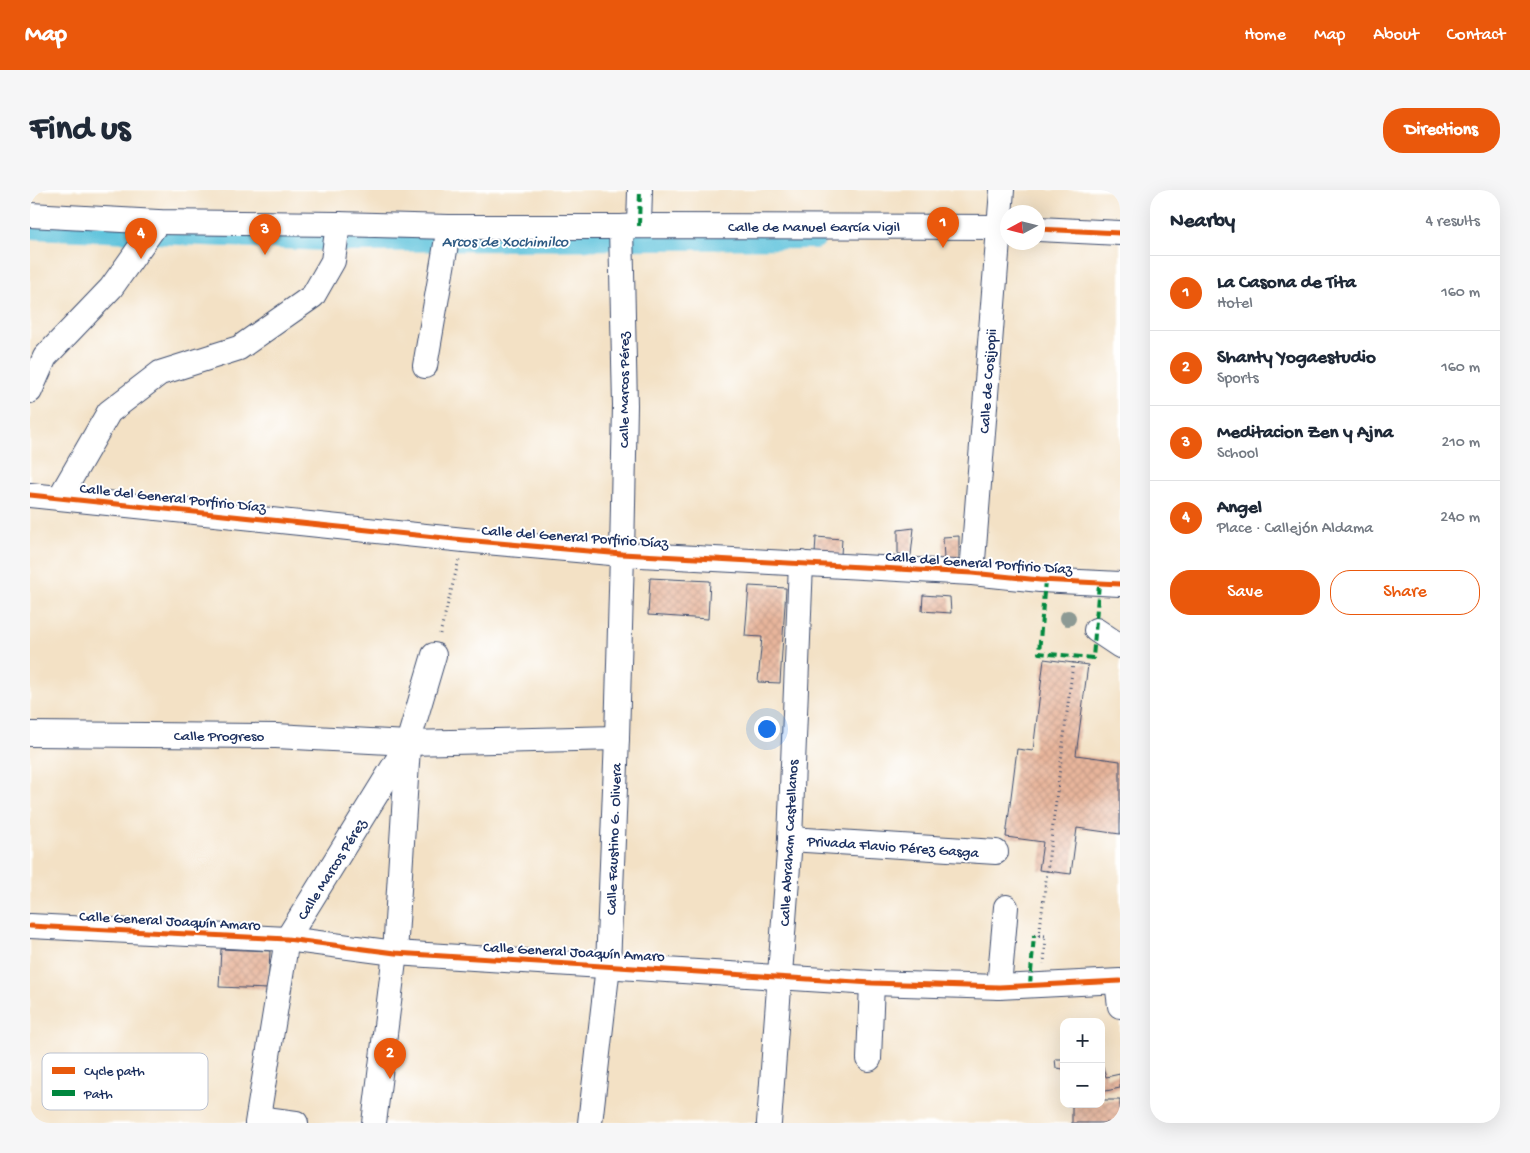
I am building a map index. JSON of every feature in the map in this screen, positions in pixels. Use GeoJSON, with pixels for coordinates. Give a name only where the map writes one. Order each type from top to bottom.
{"type":"FeatureCollection","features":[{"type":"Feature","properties":{"kind":"street","name":"Calle Marcos Pérez"},"geometry":{"type":"LineString","coordinates":[[622,554],[624,405],[630,226],[640,190]]}},
{"type":"Feature","properties":{"kind":"street","name":"Calle de Cosijopii"},"geometry":{"type":"LineString","coordinates":[[1002,190],[1002,205]]}},
{"type":"Feature","properties":{"kind":"street","name":"Calle de Manuel García Vigil"},"geometry":{"type":"LineString","coordinates":[[30,215],[158,222],[338,224],[449,228],[630,226],[1000,227]]}},
{"type":"Feature","properties":{"kind":"street"},"geometry":{"type":"LineString","coordinates":[[30,391],[45,357],[111,288],[158,222]]}},
{"type":"Feature","properties":{"kind":"street"},"geometry":{"type":"LineString","coordinates":[[60,497],[109,412],[160,372],[239,348],[313,296],[333,261],[338,224]]}},
{"type":"Feature","properties":{"kind":"street"},"geometry":{"type":"LineString","coordinates":[[425,366],[449,228]]}},
{"type":"Feature","properties":{"kind":"street"},"geometry":{"type":"LineString","coordinates":[[1045,229],[1120,233]]}},
{"type":"Feature","properties":{"kind":"street","name":"Calle de Cosijopii"},"geometry":{"type":"LineString","coordinates":[[972,573],[1001,250]]}},
{"type":"Feature","properties":{"kind":"street","name":"Calle del General Porfirio Díaz"},"geometry":{"type":"LineString","coordinates":[[30,495],[464,540],[622,554],[972,573],[1040,580],[1120,584]]}},
{"type":"Feature","properties":{"kind":"street","name":"Calle Faustino G. Olivera"},"geometry":{"type":"LineString","coordinates":[[590,1123],[608,966],[622,554]]}},
{"type":"Feature","properties":{"kind":"street","name":"Calle Abraham Castellanos"},"geometry":{"type":"LineString","coordinates":[[769,1123],[790,839],[801,563]]}},
{"type":"Feature","properties":{"kind":"street"},"geometry":{"type":"LineString","coordinates":[[1096,630],[1120,646]]}},
{"type":"Feature","properties":{"kind":"street","name":"Calle Marcos Pérez"},"geometry":{"type":"LineString","coordinates":[[257,1120],[287,939],[408,743],[434,655]]}},
{"type":"Feature","properties":{"kind":"street","name":"Calle Progreso"},"geometry":{"type":"LineString","coordinates":[[30,734],[276,736],[408,743],[616,738]]}},
{"type":"Feature","properties":{"kind":"street"},"geometry":{"type":"LineString","coordinates":[[374,1123],[396,953],[408,743]]}},
{"type":"Feature","properties":{"kind":"street","name":"Privada Flavio Pérez Gasga"},"geometry":{"type":"LineString","coordinates":[[790,839],[996,852]]}},
{"type":"Feature","properties":{"kind":"street"},"geometry":{"type":"LineString","coordinates":[[999,986],[1006,907]]}},
{"type":"Feature","properties":{"kind":"street","name":"Calle General Joaquín Amaro"},"geometry":{"type":"LineString","coordinates":[[30,926],[287,939],[396,953],[872,983],[999,986],[1119,982]]}},
{"type":"Feature","properties":{"kind":"street"},"geometry":{"type":"LineString","coordinates":[[1119,982],[1120,1006]]}},
{"type":"Feature","properties":{"kind":"street"},"geometry":{"type":"LineString","coordinates":[[869,1060],[872,983]]}},
{"type":"Feature","properties":{"kind":"street"},"geometry":{"type":"LineString","coordinates":[[257,1120],[296,1123]]}},
{"type":"Feature","properties":{"kind":"path"},"geometry":{"type":"LineString","coordinates":[[434,655],[464,540]]}},
{"type":"Feature","properties":{"kind":"path"},"geometry":{"type":"LineString","coordinates":[[1039,936],[1074,656]]}},
{"type":"Feature","properties":{"kind":"path"},"geometry":{"type":"LineString","coordinates":[[1034,935],[1046,936]]}},
{"type":"Feature","properties":{"kind":"building"},"geometry":{"type":"Polygon","coordinates":[[[914,528],[911,555],[898,554],[898,530],[914,528]]]}},
{"type":"Feature","properties":{"kind":"building"},"geometry":{"type":"Polygon","coordinates":[[[959,536],[959,561],[944,561],[943,537],[959,536]]]}},
{"type":"Feature","properties":{"kind":"building"},"geometry":{"type":"Polygon","coordinates":[[[816,537],[842,539],[841,555],[815,554],[816,537]]]}},
{"type":"Feature","properties":{"kind":"building"},"geometry":{"type":"Polygon","coordinates":[[[650,578],[710,581],[708,619],[648,615],[650,578]]]}},
{"type":"Feature","properties":{"kind":"building"},"geometry":{"type":"Polygon","coordinates":[[[749,586],[786,588],[780,683],[758,682],[762,637],[745,636],[749,586]]]}},
{"type":"Feature","properties":{"kind":"building"},"geometry":{"type":"Polygon","coordinates":[[[923,595],[950,597],[951,613],[922,611],[923,595]]]}},
{"type":"Feature","properties":{"kind":"building"},"geometry":{"type":"Polygon","coordinates":[[[1044,659],[1088,665],[1076,755],[1120,761],[1120,834],[1077,828],[1071,874],[1039,870],[1043,842],[1006,837],[1017,749],[1033,751],[1044,659]]]}},
{"type":"Feature","properties":{"kind":"building"},"geometry":{"type":"Polygon","coordinates":[[[221,949],[270,951],[268,989],[219,987],[221,949]]]}},
{"type":"Feature","properties":{"kind":"building"},"geometry":{"type":"Polygon","coordinates":[[[1055,1059],[1060,1059],[1060,1068],[1056,1068],[1055,1059]]]}},
{"type":"Feature","properties":{"kind":"building"},"geometry":{"type":"Polygon","coordinates":[[[1105,1074],[1106,1077],[1120,1074],[1120,1088],[1105,1091],[1105,1074]]]}},
{"type":"Feature","properties":{"kind":"building"},"geometry":{"type":"Polygon","coordinates":[[[1105,1100],[1120,1100],[1120,1123],[1072,1123],[1072,1108],[1105,1108],[1105,1100]]]}},
{"type":"Feature","properties":{"kind":"waterway","name":"Arcos de Xochimilco"},"geometry":{"type":"LineString","coordinates":[[30,228],[350,241],[815,238]]}},
{"type":"Feature","properties":{"kind":"marked path"},"geometry":{"type":"LineString","coordinates":[[639,226],[640,190]]}},
{"type":"Feature","properties":{"kind":"marked path"},"geometry":{"type":"LineString","coordinates":[[1045,580],[1039,653],[1093,658],[1099,583]]}},
{"type":"Feature","properties":{"kind":"marked path"},"geometry":{"type":"LineString","coordinates":[[1030,985],[1034,935]]}},
{"type":"Feature","properties":{"kind":"cycle path"},"geometry":{"type":"LineString","coordinates":[[1045,229],[1120,233]]}},
{"type":"Feature","properties":{"kind":"cycle path"},"geometry":{"type":"LineString","coordinates":[[30,495],[464,540],[622,554],[972,573],[1040,580],[1120,584]]}},
{"type":"Feature","properties":{"kind":"cycle path"},"geometry":{"type":"LineString","coordinates":[[30,926],[287,939],[395,953],[872,983],[999,987],[1120,981]]}},
{"type":"Feature","properties":{"kind":"place","name":"La Casona de Tita"},"geometry":{"type":"Point","coordinates":[943,248]}},
{"type":"Feature","properties":{"kind":"place","name":"Meditacion Zen y Ajna"},"geometry":{"type":"Point","coordinates":[265,255]}},
{"type":"Feature","properties":{"kind":"place","name":"Angel"},"geometry":{"type":"Point","coordinates":[141,259]}},
{"type":"Feature","properties":{"kind":"place","name":"Shanty Yogaestudio"},"geometry":{"type":"Point","coordinates":[390,1079]}}]}
